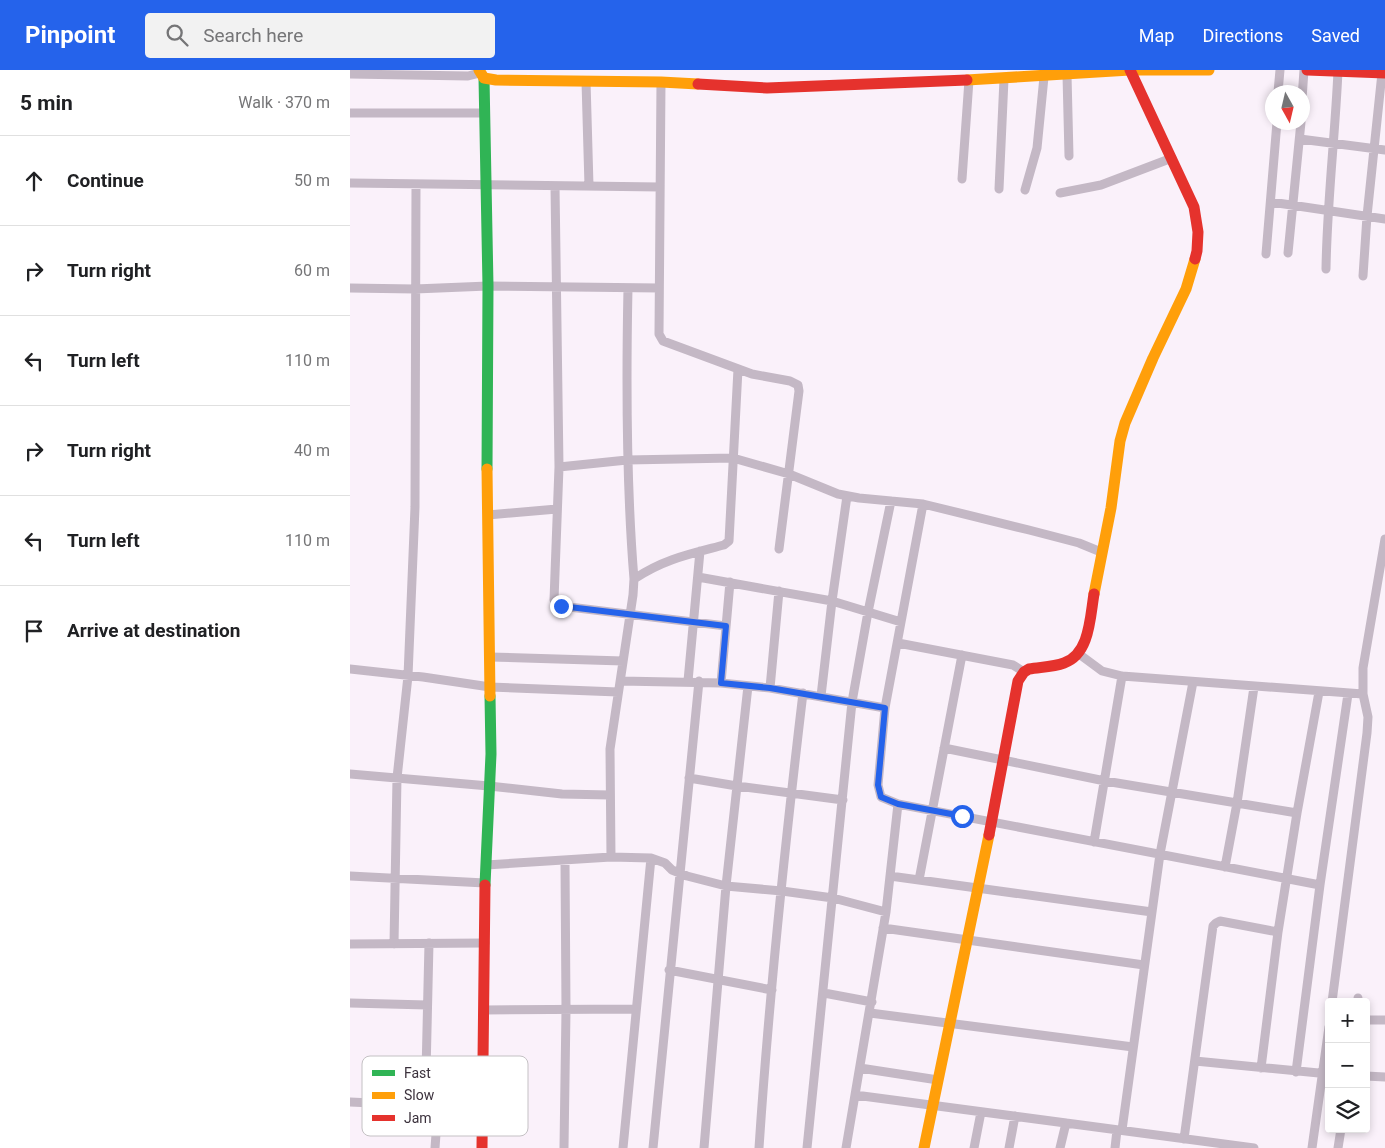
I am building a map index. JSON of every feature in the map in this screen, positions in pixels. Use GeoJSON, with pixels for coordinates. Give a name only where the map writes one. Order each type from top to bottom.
{"type":"FeatureCollection","features":[{"type":"Feature","properties":{"kind":"street"},"geometry":{"type":"LineString","coordinates":[[350,74],[468,76],[481,74],[496,80],[661,82],[767,88],[1067,76],[1130,70],[1209,70]]}},
{"type":"Feature","properties":{"kind":"street"},"geometry":{"type":"LineString","coordinates":[[924,1148],[992,822],[1018,681],[1024,672],[1036,667],[1064,664],[1073,661],[1084,647],[1111,508],[1124,423],[1152,358],[1186,289],[1198,251],[1198,232],[1194,208],[1130,70]]}},
{"type":"Feature","properties":{"kind":"street"},"geometry":{"type":"LineString","coordinates":[[1279,85],[1280,70]]}},
{"type":"Feature","properties":{"kind":"street"},"geometry":{"type":"LineString","coordinates":[[1304,85],[1306,70],[1384,73],[1367,216],[1363,276]]}},
{"type":"Feature","properties":{"kind":"street"},"geometry":{"type":"LineString","coordinates":[[1326,269],[1327,211],[1334,144],[1331,70]]}},
{"type":"Feature","properties":{"kind":"street"},"geometry":{"type":"LineString","coordinates":[[481,74],[484,113],[488,286],[491,754],[485,883],[483,1056]]}},
{"type":"Feature","properties":{"kind":"street"},"geometry":{"type":"LineString","coordinates":[[1067,76],[1069,156]]}},
{"type":"Feature","properties":{"kind":"street"},"geometry":{"type":"LineString","coordinates":[[1025,190],[1037,148],[1044,77]]}},
{"type":"Feature","properties":{"kind":"street"},"geometry":{"type":"LineString","coordinates":[[999,189],[1004,79]]}},
{"type":"Feature","properties":{"kind":"street"},"geometry":{"type":"LineString","coordinates":[[962,179],[969,80]]}},
{"type":"Feature","properties":{"kind":"street"},"geometry":{"type":"LineString","coordinates":[[586,81],[589,186]]}},
{"type":"Feature","properties":{"kind":"street"},"geometry":{"type":"LineString","coordinates":[[661,82],[659,334],[663,340],[738,369],[752,374],[790,381],[798,385],[799,391],[779,549]]}},
{"type":"Feature","properties":{"kind":"street"},"geometry":{"type":"LineString","coordinates":[[350,113],[484,113]]}},
{"type":"Feature","properties":{"kind":"street"},"geometry":{"type":"LineString","coordinates":[[1266,254],[1276,130]]}},
{"type":"Feature","properties":{"kind":"street"},"geometry":{"type":"LineString","coordinates":[[1288,253],[1301,130]]}},
{"type":"Feature","properties":{"kind":"street"},"geometry":{"type":"LineString","coordinates":[[1300,139],[1385,150]]}},
{"type":"Feature","properties":{"kind":"street"},"geometry":{"type":"LineString","coordinates":[[1060,193],[1101,184],[1172,158]]}},
{"type":"Feature","properties":{"kind":"street"},"geometry":{"type":"LineString","coordinates":[[350,183],[660,187]]}},
{"type":"Feature","properties":{"kind":"street"},"geometry":{"type":"LineString","coordinates":[[394,944],[397,778],[408,676],[414,507],[416,184]]}},
{"type":"Feature","properties":{"kind":"street"},"geometry":{"type":"LineString","coordinates":[[555,186],[559,467],[553,594],[556,603],[561,606],[726,626]]}},
{"type":"Feature","properties":{"kind":"street"},"geometry":{"type":"LineString","coordinates":[[1271,202],[1385,219]]}},
{"type":"Feature","properties":{"kind":"street"},"geometry":{"type":"LineString","coordinates":[[350,288],[415,289],[557,286],[659,288]]}},
{"type":"Feature","properties":{"kind":"street"},"geometry":{"type":"LineString","coordinates":[[611,857],[610,750],[634,579],[627,460],[628,288]]}},
{"type":"Feature","properties":{"kind":"street"},"geometry":{"type":"LineString","coordinates":[[634,579],[665,561],[724,545],[729,541],[738,369]]}},
{"type":"Feature","properties":{"kind":"street"},"geometry":{"type":"LineString","coordinates":[[559,467],[627,460],[733,458],[789,474],[838,494],[923,504],[1079,543],[1101,552]]}},
{"type":"Feature","properties":{"kind":"street"},"geometry":{"type":"LineString","coordinates":[[821,696],[847,496]]}},
{"type":"Feature","properties":{"kind":"street"},"geometry":{"type":"LineString","coordinates":[[807,1148],[852,702],[891,501]]}},
{"type":"Feature","properties":{"kind":"street"},"geometry":{"type":"LineString","coordinates":[[923,504],[885,708],[878,785],[881,797],[898,804],[932,811],[1320,885]]}},
{"type":"Feature","properties":{"kind":"street"},"geometry":{"type":"LineString","coordinates":[[488,514],[557,509]]}},
{"type":"Feature","properties":{"kind":"street"},"geometry":{"type":"LineString","coordinates":[[1333,998],[1367,733],[1368,717],[1363,694],[1363,668],[1385,539]]}},
{"type":"Feature","properties":{"kind":"street"},"geometry":{"type":"LineString","coordinates":[[688,681],[700,551]]}},
{"type":"Feature","properties":{"kind":"street"},"geometry":{"type":"LineString","coordinates":[[698,577],[832,601],[901,622]]}},
{"type":"Feature","properties":{"kind":"street"},"geometry":{"type":"LineString","coordinates":[[721,683],[730,582]]}},
{"type":"Feature","properties":{"kind":"street"},"geometry":{"type":"LineString","coordinates":[[770,688],[779,591]]}},
{"type":"Feature","properties":{"kind":"street"},"geometry":{"type":"LineString","coordinates":[[898,643],[1013,665],[1024,672]]}},
{"type":"Feature","properties":{"kind":"street"},"geometry":{"type":"LineString","coordinates":[[1079,654],[1102,671],[1122,676],[1363,694]]}},
{"type":"Feature","properties":{"kind":"street"},"geometry":{"type":"LineString","coordinates":[[919,880],[962,655]]}},
{"type":"Feature","properties":{"kind":"street"},"geometry":{"type":"LineString","coordinates":[[490,657],[624,661]]}},
{"type":"Feature","properties":{"kind":"street"},"geometry":{"type":"LineString","coordinates":[[350,669],[490,687],[618,692]]}},
{"type":"Feature","properties":{"kind":"street"},"geometry":{"type":"LineString","coordinates":[[1094,842],[1122,676]]}},
{"type":"Feature","properties":{"kind":"street"},"geometry":{"type":"LineString","coordinates":[[621,681],[699,681],[770,688],[885,708]]}},
{"type":"Feature","properties":{"kind":"street"},"geometry":{"type":"LineString","coordinates":[[653,1148],[669,970],[699,681]]}},
{"type":"Feature","properties":{"kind":"street"},"geometry":{"type":"LineString","coordinates":[[1115,1148],[1133,1047],[1160,854],[1193,682]]}},
{"type":"Feature","properties":{"kind":"street"},"geometry":{"type":"LineString","coordinates":[[704,1148],[726,886],[748,686]]}},
{"type":"Feature","properties":{"kind":"street"},"geometry":{"type":"LineString","coordinates":[[1225,867],[1237,803],[1254,687]]}},
{"type":"Feature","properties":{"kind":"street"},"geometry":{"type":"LineString","coordinates":[[1261,1068],[1286,879],[1319,692]]}},
{"type":"Feature","properties":{"kind":"street"},"geometry":{"type":"LineString","coordinates":[[759,1148],[764,1064],[791,794],[804,693]]}},
{"type":"Feature","properties":{"kind":"street"},"geometry":{"type":"LineString","coordinates":[[1296,1072],[1320,885],[1348,694]]}},
{"type":"Feature","properties":{"kind":"street"},"geometry":{"type":"LineString","coordinates":[[944,748],[1105,781],[1297,813]]}},
{"type":"Feature","properties":{"kind":"street"},"geometry":{"type":"LineString","coordinates":[[350,774],[562,794],[610,795]]}},
{"type":"Feature","properties":{"kind":"street"},"geometry":{"type":"LineString","coordinates":[[689,778],[843,800]]}},
{"type":"Feature","properties":{"kind":"street"},"geometry":{"type":"LineString","coordinates":[[846,1148],[886,912],[898,804]]}},
{"type":"Feature","properties":{"kind":"street"},"geometry":{"type":"LineString","coordinates":[[486,864],[611,857],[650,858],[665,863],[679,874],[726,886],[833,898],[886,912]]}},
{"type":"Feature","properties":{"kind":"street"},"geometry":{"type":"LineString","coordinates":[[623,1148],[650,858]]}},
{"type":"Feature","properties":{"kind":"street"},"geometry":{"type":"LineString","coordinates":[[564,1148],[566,1010],[565,860]]}},
{"type":"Feature","properties":{"kind":"street"},"geometry":{"type":"LineString","coordinates":[[350,876],[485,883]]}},
{"type":"Feature","properties":{"kind":"street"},"geometry":{"type":"LineString","coordinates":[[890,876],[1152,912]]}},
{"type":"Feature","properties":{"kind":"street"},"geometry":{"type":"LineString","coordinates":[[1184,1139],[1213,926],[1220,921],[1278,932]]}},
{"type":"Feature","properties":{"kind":"street"},"geometry":{"type":"LineString","coordinates":[[883,928],[1144,965]]}},
{"type":"Feature","properties":{"kind":"street"},"geometry":{"type":"LineString","coordinates":[[426,1056],[429,943]]}},
{"type":"Feature","properties":{"kind":"street"},"geometry":{"type":"LineString","coordinates":[[350,944],[485,943]]}},
{"type":"Feature","properties":{"kind":"street"},"geometry":{"type":"LineString","coordinates":[[669,970],[772,990]]}},
{"type":"Feature","properties":{"kind":"street"},"geometry":{"type":"LineString","coordinates":[[824,993],[872,1002]]}},
{"type":"Feature","properties":{"kind":"street"},"geometry":{"type":"LineString","coordinates":[[350,1003],[427,1005]]}},
{"type":"Feature","properties":{"kind":"street"},"geometry":{"type":"LineString","coordinates":[[484,1010],[636,1009]]}},
{"type":"Feature","properties":{"kind":"street"},"geometry":{"type":"LineString","coordinates":[[870,1013],[1133,1047]]}},
{"type":"Feature","properties":{"kind":"street"},"geometry":{"type":"LineString","coordinates":[[1370,1020],[1385,1020]]}},
{"type":"Feature","properties":{"kind":"street"},"geometry":{"type":"LineString","coordinates":[[1195,1061],[1325,1074]]}},
{"type":"Feature","properties":{"kind":"street"},"geometry":{"type":"LineString","coordinates":[[860,1068],[938,1080]]}},
{"type":"Feature","properties":{"kind":"street"},"geometry":{"type":"LineString","coordinates":[[1370,1076],[1385,1077]]}},
{"type":"Feature","properties":{"kind":"street"},"geometry":{"type":"LineString","coordinates":[[1312,1148],[1325,1079]]}},
{"type":"Feature","properties":{"kind":"street"},"geometry":{"type":"LineString","coordinates":[[855,1095],[1250,1148]]}},
{"type":"Feature","properties":{"kind":"street"},"geometry":{"type":"LineString","coordinates":[[974,1148],[981,1112]]}},
{"type":"Feature","properties":{"kind":"street"},"geometry":{"type":"LineString","coordinates":[[1009,1148],[1015,1116]]}},
{"type":"Feature","properties":{"kind":"street"},"geometry":{"type":"LineString","coordinates":[[1060,1148],[1066,1123]]}},
{"type":"Feature","properties":{"kind":"street"},"geometry":{"type":"LineString","coordinates":[[1338,1148],[1340,1133]]}},
{"type":"Feature","properties":{"kind":"traffic: fast"},"geometry":{"type":"LineString","coordinates":[[484,78],[488,286],[487,469]]}},
{"type":"Feature","properties":{"kind":"traffic: fast"},"geometry":{"type":"LineString","coordinates":[[485,885],[491,754],[490,696]]}},
{"type":"Feature","properties":{"kind":"traffic: slow"},"geometry":{"type":"LineString","coordinates":[[479,70],[484,78],[496,80],[698,84]]}},
{"type":"Feature","properties":{"kind":"traffic: slow"},"geometry":{"type":"LineString","coordinates":[[967,80],[1130,70],[1209,70]]}},
{"type":"Feature","properties":{"kind":"traffic: slow"},"geometry":{"type":"LineString","coordinates":[[1094,594],[1111,508],[1120,441],[1125,423],[1186,289],[1195,259]]}},
{"type":"Feature","properties":{"kind":"traffic: slow"},"geometry":{"type":"LineString","coordinates":[[487,469],[490,696]]}},
{"type":"Feature","properties":{"kind":"traffic: slow"},"geometry":{"type":"LineString","coordinates":[[924,1148],[989,835]]}},
{"type":"Feature","properties":{"kind":"traffic: jam"},"geometry":{"type":"LineString","coordinates":[[1130,70],[1194,207],[1198,232],[1195,259]]}},
{"type":"Feature","properties":{"kind":"traffic: jam"},"geometry":{"type":"LineString","coordinates":[[1307,70],[1385,73]]}},
{"type":"Feature","properties":{"kind":"traffic: jam"},"geometry":{"type":"LineString","coordinates":[[698,84],[767,88],[967,80]]}},
{"type":"Feature","properties":{"kind":"traffic: jam"},"geometry":{"type":"LineString","coordinates":[[989,835],[1018,681],[1024,672],[1029,669],[1064,663],[1079,652],[1090,624],[1094,594]]}},
{"type":"Feature","properties":{"kind":"traffic: jam"},"geometry":{"type":"LineString","coordinates":[[483,1056],[485,885]]}},
{"type":"Feature","properties":{"kind":"traffic: jam"},"geometry":{"type":"LineString","coordinates":[[482,1136],[482,1148]]}},
{"type":"Feature","properties":{"kind":"route"},"geometry":{"type":"LineString","coordinates":[[561,606],[726,626],[721,683],[804,693],[885,708],[878,785],[881,797],[886,801],[898,804],[962,816]]}}]}
